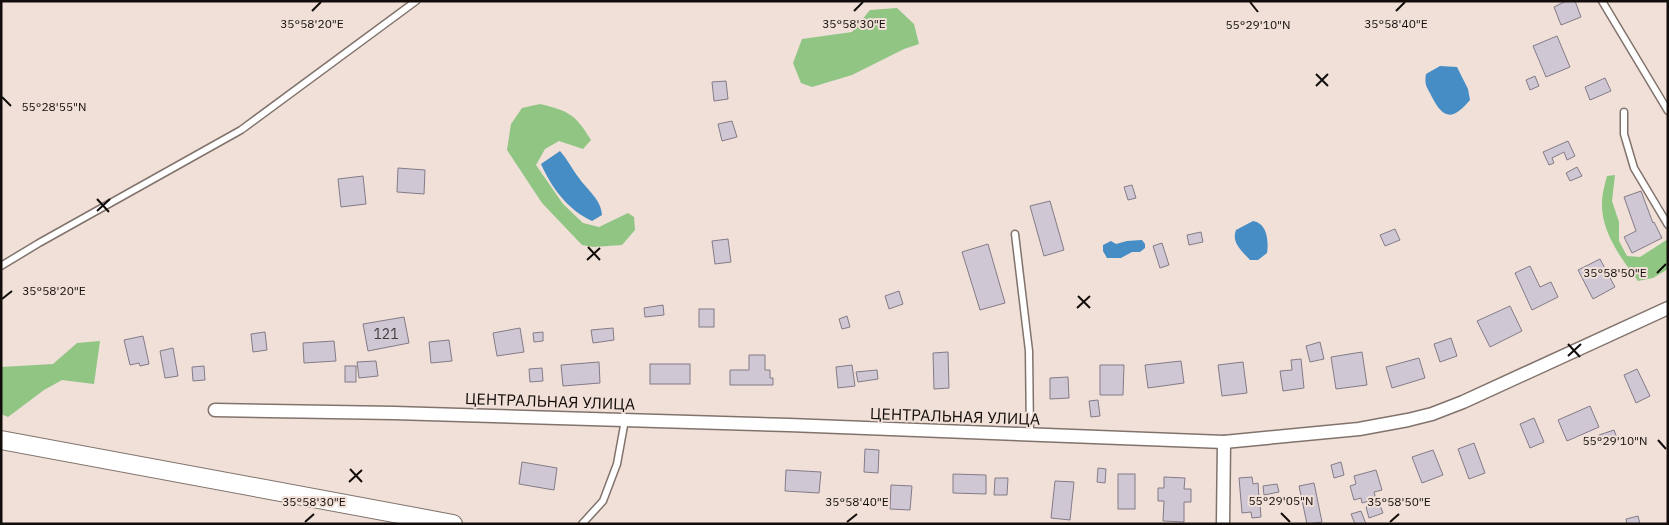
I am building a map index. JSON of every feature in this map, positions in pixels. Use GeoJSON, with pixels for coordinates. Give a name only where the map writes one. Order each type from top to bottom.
{"type":"FeatureCollection","features":[{"type":"Feature","properties":{"kind":"main road"},"geometry":{"type":"LineString","coordinates":[[1,440],[453,524]]}},
{"type":"Feature","properties":{"kind":"street","name":"ЦЕНТРАЛЬНАЯ УЛИЦА"},"geometry":{"type":"LineString","coordinates":[[215,410],[384,412],[789,424],[1030,436],[1224,442],[1344,431],[1432,414],[1472,398],[1668,308]]}},
{"type":"Feature","properties":{"kind":"street"},"geometry":{"type":"LineString","coordinates":[[1223,524],[1224,442]]}},
{"type":"Feature","properties":{"kind":"lane"},"geometry":{"type":"LineString","coordinates":[[1,266],[241,130],[416,1]]}},
{"type":"Feature","properties":{"kind":"lane"},"geometry":{"type":"LineString","coordinates":[[1602,1],[1668,111]]}},
{"type":"Feature","properties":{"kind":"lane"},"geometry":{"type":"LineString","coordinates":[[1624,112],[1624,134],[1627,150],[1634,168],[1668,225]]}},
{"type":"Feature","properties":{"kind":"lane"},"geometry":{"type":"LineString","coordinates":[[1015,234],[1029,351],[1030,436]]}},
{"type":"Feature","properties":{"kind":"lane"},"geometry":{"type":"LineString","coordinates":[[582,524],[602,501],[617,464],[625,420]]}},
{"type":"Feature","properties":{"kind":"green space"},"geometry":{"type":"Polygon","coordinates":[[[897,8],[914,24],[919,44],[904,49],[852,75],[812,87],[801,83],[793,63],[802,39],[852,32],[870,10],[897,8]]]}},
{"type":"Feature","properties":{"kind":"green space"},"geometry":{"type":"Polygon","coordinates":[[[540,104],[558,109],[570,115],[580,124],[591,140],[583,149],[559,141],[545,149],[536,165],[563,204],[583,223],[599,227],[628,213],[634,217],[635,230],[622,245],[593,247],[582,245],[542,203],[507,150],[511,124],[522,108],[540,104]]]}},
{"type":"Feature","properties":{"kind":"green space"},"geometry":{"type":"Polygon","coordinates":[[[1615,175],[1612,201],[1619,222],[1619,241],[1627,256],[1640,257],[1668,239],[1668,269],[1653,278],[1638,281],[1608,234],[1603,214],[1602,196],[1607,176],[1615,175]]]}},
{"type":"Feature","properties":{"kind":"green space"},"geometry":{"type":"Polygon","coordinates":[[[100,341],[94,384],[62,380],[44,390],[8,417],[1,414],[1,367],[53,364],[77,343],[100,341]]]}},
{"type":"Feature","properties":{"kind":"water"},"geometry":{"type":"Polygon","coordinates":[[[1440,66],[1457,67],[1468,89],[1470,100],[1459,111],[1450,115],[1445,114],[1436,105],[1426,86],[1426,74],[1440,66]]]}},
{"type":"Feature","properties":{"kind":"water"},"geometry":{"type":"Polygon","coordinates":[[[560,151],[599,204],[602,215],[592,221],[575,211],[561,197],[541,164],[560,151]]]}},
{"type":"Feature","properties":{"kind":"water"},"geometry":{"type":"Polygon","coordinates":[[[1253,221],[1258,222],[1264,229],[1268,243],[1267,253],[1258,260],[1250,260],[1238,247],[1235,239],[1236,230],[1253,221]]]}},
{"type":"Feature","properties":{"kind":"water"},"geometry":{"type":"Polygon","coordinates":[[[1142,240],[1145,248],[1140,252],[1132,252],[1121,258],[1107,258],[1103,251],[1103,245],[1111,241],[1116,244],[1142,240]]]}},
{"type":"Feature","properties":{"kind":"building"},"geometry":{"type":"Polygon","coordinates":[[[1566,1],[1575,1],[1581,17],[1561,25],[1554,7],[1566,1]]]}},
{"type":"Feature","properties":{"kind":"building"},"geometry":{"type":"Polygon","coordinates":[[[1557,36],[1570,67],[1546,77],[1533,46],[1557,36]]]}},
{"type":"Feature","properties":{"kind":"building"},"geometry":{"type":"Polygon","coordinates":[[[1535,76],[1539,86],[1530,90],[1526,80],[1535,76]]]}},
{"type":"Feature","properties":{"kind":"building"},"geometry":{"type":"Polygon","coordinates":[[[1605,78],[1611,91],[1590,100],[1585,87],[1605,78]]]}},
{"type":"Feature","properties":{"kind":"building"},"geometry":{"type":"Polygon","coordinates":[[[726,81],[728,99],[714,101],[712,82],[726,81]]]}},
{"type":"Feature","properties":{"kind":"building"},"geometry":{"type":"Polygon","coordinates":[[[732,121],[737,137],[722,141],[718,124],[732,121]]]}},
{"type":"Feature","properties":{"kind":"building"},"geometry":{"type":"Polygon","coordinates":[[[1568,141],[1575,156],[1567,160],[1564,152],[1552,158],[1554,163],[1549,165],[1543,152],[1568,141]]]}},
{"type":"Feature","properties":{"kind":"building"},"geometry":{"type":"Polygon","coordinates":[[[1577,167],[1582,176],[1570,181],[1566,173],[1577,167]]]}},
{"type":"Feature","properties":{"kind":"building"},"geometry":{"type":"Polygon","coordinates":[[[398,168],[425,170],[424,194],[397,192],[398,168]]]}},
{"type":"Feature","properties":{"kind":"building"},"geometry":{"type":"Polygon","coordinates":[[[363,176],[366,204],[341,207],[338,179],[363,176]]]}},
{"type":"Feature","properties":{"kind":"building"},"geometry":{"type":"Polygon","coordinates":[[[1132,185],[1136,198],[1128,200],[1124,187],[1132,185]]]}},
{"type":"Feature","properties":{"kind":"building"},"geometry":{"type":"Polygon","coordinates":[[[1641,191],[1653,223],[1662,238],[1632,253],[1624,237],[1636,231],[1624,197],[1641,191]]]}},
{"type":"Feature","properties":{"kind":"building"},"geometry":{"type":"Polygon","coordinates":[[[1050,201],[1064,250],[1044,256],[1030,206],[1050,201]]]}},
{"type":"Feature","properties":{"kind":"building"},"geometry":{"type":"Polygon","coordinates":[[[1395,229],[1400,240],[1385,246],[1380,235],[1395,229]]]}},
{"type":"Feature","properties":{"kind":"building"},"geometry":{"type":"Polygon","coordinates":[[[1201,232],[1203,242],[1189,245],[1187,235],[1201,232]]]}},
{"type":"Feature","properties":{"kind":"building"},"geometry":{"type":"Polygon","coordinates":[[[728,239],[731,262],[715,264],[712,241],[728,239]]]}},
{"type":"Feature","properties":{"kind":"building"},"geometry":{"type":"Polygon","coordinates":[[[1162,243],[1169,265],[1160,268],[1153,246],[1162,243]]]}},
{"type":"Feature","properties":{"kind":"building"},"geometry":{"type":"Polygon","coordinates":[[[988,244],[1005,303],[980,310],[962,252],[988,244]]]}},
{"type":"Feature","properties":{"kind":"building"},"geometry":{"type":"Polygon","coordinates":[[[1600,259],[1615,287],[1593,299],[1578,270],[1600,259]]]}},
{"type":"Feature","properties":{"kind":"building"},"geometry":{"type":"Polygon","coordinates":[[[1530,266],[1540,287],[1551,282],[1558,297],[1532,310],[1515,273],[1530,266]]]}},
{"type":"Feature","properties":{"kind":"building"},"geometry":{"type":"Polygon","coordinates":[[[899,291],[903,304],[889,309],[885,296],[899,291]]]}},
{"type":"Feature","properties":{"kind":"building"},"geometry":{"type":"Polygon","coordinates":[[[663,305],[664,315],[645,317],[644,308],[663,305]]]}},
{"type":"Feature","properties":{"kind":"building"},"geometry":{"type":"Polygon","coordinates":[[[1510,306],[1522,331],[1490,347],[1477,321],[1510,306]]]}},
{"type":"Feature","properties":{"kind":"building"},"geometry":{"type":"Polygon","coordinates":[[[699,309],[714,309],[714,327],[699,327],[699,309]]]}},
{"type":"Feature","properties":{"kind":"building"},"geometry":{"type":"Polygon","coordinates":[[[847,316],[850,327],[842,329],[839,319],[847,316]]]}},
{"type":"Feature","properties":{"kind":"building"},"geometry":{"type":"Polygon","coordinates":[[[404,317],[409,343],[368,351],[363,324],[404,317]]]}},
{"type":"Feature","properties":{"kind":"building"},"geometry":{"type":"Polygon","coordinates":[[[520,328],[524,352],[497,356],[493,333],[520,328]]]}},
{"type":"Feature","properties":{"kind":"building"},"geometry":{"type":"Polygon","coordinates":[[[613,328],[614,340],[593,343],[591,330],[613,328]]]}},
{"type":"Feature","properties":{"kind":"building"},"geometry":{"type":"Polygon","coordinates":[[[265,332],[267,350],[253,352],[251,334],[265,332]]]}},
{"type":"Feature","properties":{"kind":"building"},"geometry":{"type":"Polygon","coordinates":[[[543,332],[543,341],[534,342],[533,333],[543,332]]]}},
{"type":"Feature","properties":{"kind":"building"},"geometry":{"type":"Polygon","coordinates":[[[143,336],[149,364],[140,366],[139,363],[130,365],[124,340],[143,336]]]}},
{"type":"Feature","properties":{"kind":"building"},"geometry":{"type":"Polygon","coordinates":[[[1451,338],[1457,356],[1440,362],[1434,344],[1451,338]]]}},
{"type":"Feature","properties":{"kind":"building"},"geometry":{"type":"Polygon","coordinates":[[[449,340],[452,361],[431,363],[429,342],[449,340]]]}},
{"type":"Feature","properties":{"kind":"building"},"geometry":{"type":"Polygon","coordinates":[[[334,341],[336,361],[304,363],[303,343],[334,341]]]}},
{"type":"Feature","properties":{"kind":"building"},"geometry":{"type":"Polygon","coordinates":[[[1320,342],[1324,359],[1310,362],[1306,346],[1320,342]]]}},
{"type":"Feature","properties":{"kind":"building"},"geometry":{"type":"Polygon","coordinates":[[[173,348],[178,376],[165,378],[160,351],[173,348]]]}},
{"type":"Feature","properties":{"kind":"building"},"geometry":{"type":"Polygon","coordinates":[[[948,352],[949,388],[934,389],[933,353],[948,352]]]}},
{"type":"Feature","properties":{"kind":"building"},"geometry":{"type":"Polygon","coordinates":[[[1362,352],[1367,385],[1336,389],[1331,357],[1362,352]]]}},
{"type":"Feature","properties":{"kind":"building"},"geometry":{"type":"Polygon","coordinates":[[[749,355],[765,355],[765,370],[770,370],[770,378],[773,378],[773,385],[730,385],[730,370],[749,370],[749,355]]]}},
{"type":"Feature","properties":{"kind":"building"},"geometry":{"type":"Polygon","coordinates":[[[1419,358],[1425,378],[1392,388],[1386,367],[1419,358]]]}},
{"type":"Feature","properties":{"kind":"building"},"geometry":{"type":"Polygon","coordinates":[[[1301,359],[1304,388],[1283,391],[1280,371],[1292,370],[1291,360],[1301,359]]]}},
{"type":"Feature","properties":{"kind":"building"},"geometry":{"type":"Polygon","coordinates":[[[376,361],[378,376],[359,378],[357,362],[376,361]]]}},
{"type":"Feature","properties":{"kind":"building"},"geometry":{"type":"Polygon","coordinates":[[[1181,361],[1184,383],[1148,388],[1145,365],[1181,361]]]}},
{"type":"Feature","properties":{"kind":"building"},"geometry":{"type":"Polygon","coordinates":[[[599,362],[600,383],[563,386],[561,365],[599,362]]]}},
{"type":"Feature","properties":{"kind":"building"},"geometry":{"type":"Polygon","coordinates":[[[1243,362],[1247,393],[1222,396],[1218,365],[1243,362]]]}},
{"type":"Feature","properties":{"kind":"building"},"geometry":{"type":"Polygon","coordinates":[[[650,364],[690,364],[690,384],[650,384],[650,364]]]}},
{"type":"Feature","properties":{"kind":"building"},"geometry":{"type":"Polygon","coordinates":[[[852,365],[855,386],[838,388],[836,367],[852,365]]]}},
{"type":"Feature","properties":{"kind":"building"},"geometry":{"type":"Polygon","coordinates":[[[1100,365],[1124,365],[1123,395],[1100,395],[1100,365]]]}},
{"type":"Feature","properties":{"kind":"building"},"geometry":{"type":"Polygon","coordinates":[[[204,366],[205,380],[193,381],[192,367],[204,366]]]}},
{"type":"Feature","properties":{"kind":"building"},"geometry":{"type":"Polygon","coordinates":[[[345,366],[356,366],[356,382],[345,382],[345,366]]]}},
{"type":"Feature","properties":{"kind":"building"},"geometry":{"type":"Polygon","coordinates":[[[542,368],[543,381],[530,382],[529,369],[542,368]]]}},
{"type":"Feature","properties":{"kind":"building"},"geometry":{"type":"Polygon","coordinates":[[[1637,369],[1650,396],[1636,403],[1624,375],[1637,369]]]}},
{"type":"Feature","properties":{"kind":"building"},"geometry":{"type":"Polygon","coordinates":[[[877,370],[878,379],[858,382],[856,372],[877,370]]]}},
{"type":"Feature","properties":{"kind":"building"},"geometry":{"type":"Polygon","coordinates":[[[1068,377],[1069,398],[1050,399],[1050,378],[1068,377]]]}},
{"type":"Feature","properties":{"kind":"building"},"geometry":{"type":"Polygon","coordinates":[[[1098,400],[1100,416],[1091,417],[1089,401],[1098,400]]]}},
{"type":"Feature","properties":{"kind":"building"},"geometry":{"type":"Polygon","coordinates":[[[1590,406],[1599,427],[1567,441],[1558,420],[1590,406]]]}},
{"type":"Feature","properties":{"kind":"building"},"geometry":{"type":"Polygon","coordinates":[[[1534,418],[1544,442],[1530,448],[1520,424],[1534,418]]]}},
{"type":"Feature","properties":{"kind":"building"},"geometry":{"type":"Polygon","coordinates":[[[1614,430],[1617,438],[1602,443],[1599,435],[1614,430]]]}},
{"type":"Feature","properties":{"kind":"building"},"geometry":{"type":"Polygon","coordinates":[[[1474,443],[1485,473],[1469,479],[1458,449],[1474,443]]]}},
{"type":"Feature","properties":{"kind":"building"},"geometry":{"type":"Polygon","coordinates":[[[865,449],[879,450],[878,473],[864,472],[865,449]]]}},
{"type":"Feature","properties":{"kind":"building"},"geometry":{"type":"Polygon","coordinates":[[[1433,450],[1443,475],[1422,483],[1412,457],[1433,450]]]}},
{"type":"Feature","properties":{"kind":"building"},"geometry":{"type":"Polygon","coordinates":[[[522,462],[557,468],[554,490],[519,484],[522,462]]]}},
{"type":"Feature","properties":{"kind":"building"},"geometry":{"type":"Polygon","coordinates":[[[1341,462],[1344,475],[1334,478],[1331,465],[1341,462]]]}},
{"type":"Feature","properties":{"kind":"building"},"geometry":{"type":"Polygon","coordinates":[[[1098,468],[1106,469],[1105,483],[1097,482],[1098,468]]]}},
{"type":"Feature","properties":{"kind":"building"},"geometry":{"type":"Polygon","coordinates":[[[786,470],[821,472],[819,493],[785,491],[786,470]]]}},
{"type":"Feature","properties":{"kind":"building"},"geometry":{"type":"Polygon","coordinates":[[[1376,470],[1382,490],[1374,492],[1376,499],[1362,503],[1361,498],[1354,500],[1350,486],[1356,484],[1354,476],[1376,470]]]}},
{"type":"Feature","properties":{"kind":"building"},"geometry":{"type":"Polygon","coordinates":[[[953,474],[986,475],[986,494],[953,493],[953,474]]]}},
{"type":"Feature","properties":{"kind":"building"},"geometry":{"type":"Polygon","coordinates":[[[1118,474],[1135,474],[1135,509],[1118,509],[1118,474]]]}},
{"type":"Feature","properties":{"kind":"building"},"geometry":{"type":"Polygon","coordinates":[[[1164,477],[1185,478],[1184,489],[1191,489],[1191,502],[1184,502],[1184,522],[1163,521],[1164,501],[1158,501],[1158,488],[1164,488],[1164,477]]]}},
{"type":"Feature","properties":{"kind":"building"},"geometry":{"type":"Polygon","coordinates":[[[1252,477],[1253,484],[1258,483],[1259,499],[1254,499],[1255,504],[1260,504],[1261,517],[1252,518],[1251,512],[1242,513],[1239,478],[1252,477]]]}},
{"type":"Feature","properties":{"kind":"building"},"geometry":{"type":"Polygon","coordinates":[[[995,478],[1008,478],[1007,495],[994,495],[995,478]]]}},
{"type":"Feature","properties":{"kind":"building"},"geometry":{"type":"Polygon","coordinates":[[[1055,481],[1074,482],[1070,520],[1051,518],[1055,481]]]}},
{"type":"Feature","properties":{"kind":"building"},"geometry":{"type":"Polygon","coordinates":[[[1314,483],[1322,522],[1307,524],[1299,486],[1314,483]]]}},
{"type":"Feature","properties":{"kind":"building"},"geometry":{"type":"Polygon","coordinates":[[[1277,484],[1279,492],[1264,495],[1263,486],[1277,484]]]}},
{"type":"Feature","properties":{"kind":"building"},"geometry":{"type":"Polygon","coordinates":[[[891,485],[912,486],[910,510],[890,509],[891,485]]]}},
{"type":"Feature","properties":{"kind":"building"},"geometry":{"type":"Polygon","coordinates":[[[1379,503],[1383,513],[1369,518],[1366,507],[1379,503]]]}},
{"type":"Feature","properties":{"kind":"building"},"geometry":{"type":"Polygon","coordinates":[[[1361,511],[1366,524],[1355,524],[1351,514],[1361,511]]]}},
{"type":"Feature","properties":{"kind":"building"},"geometry":{"type":"Polygon","coordinates":[[[1638,516],[1640,524],[1627,524],[1626,519],[1638,516]]]}}]}
